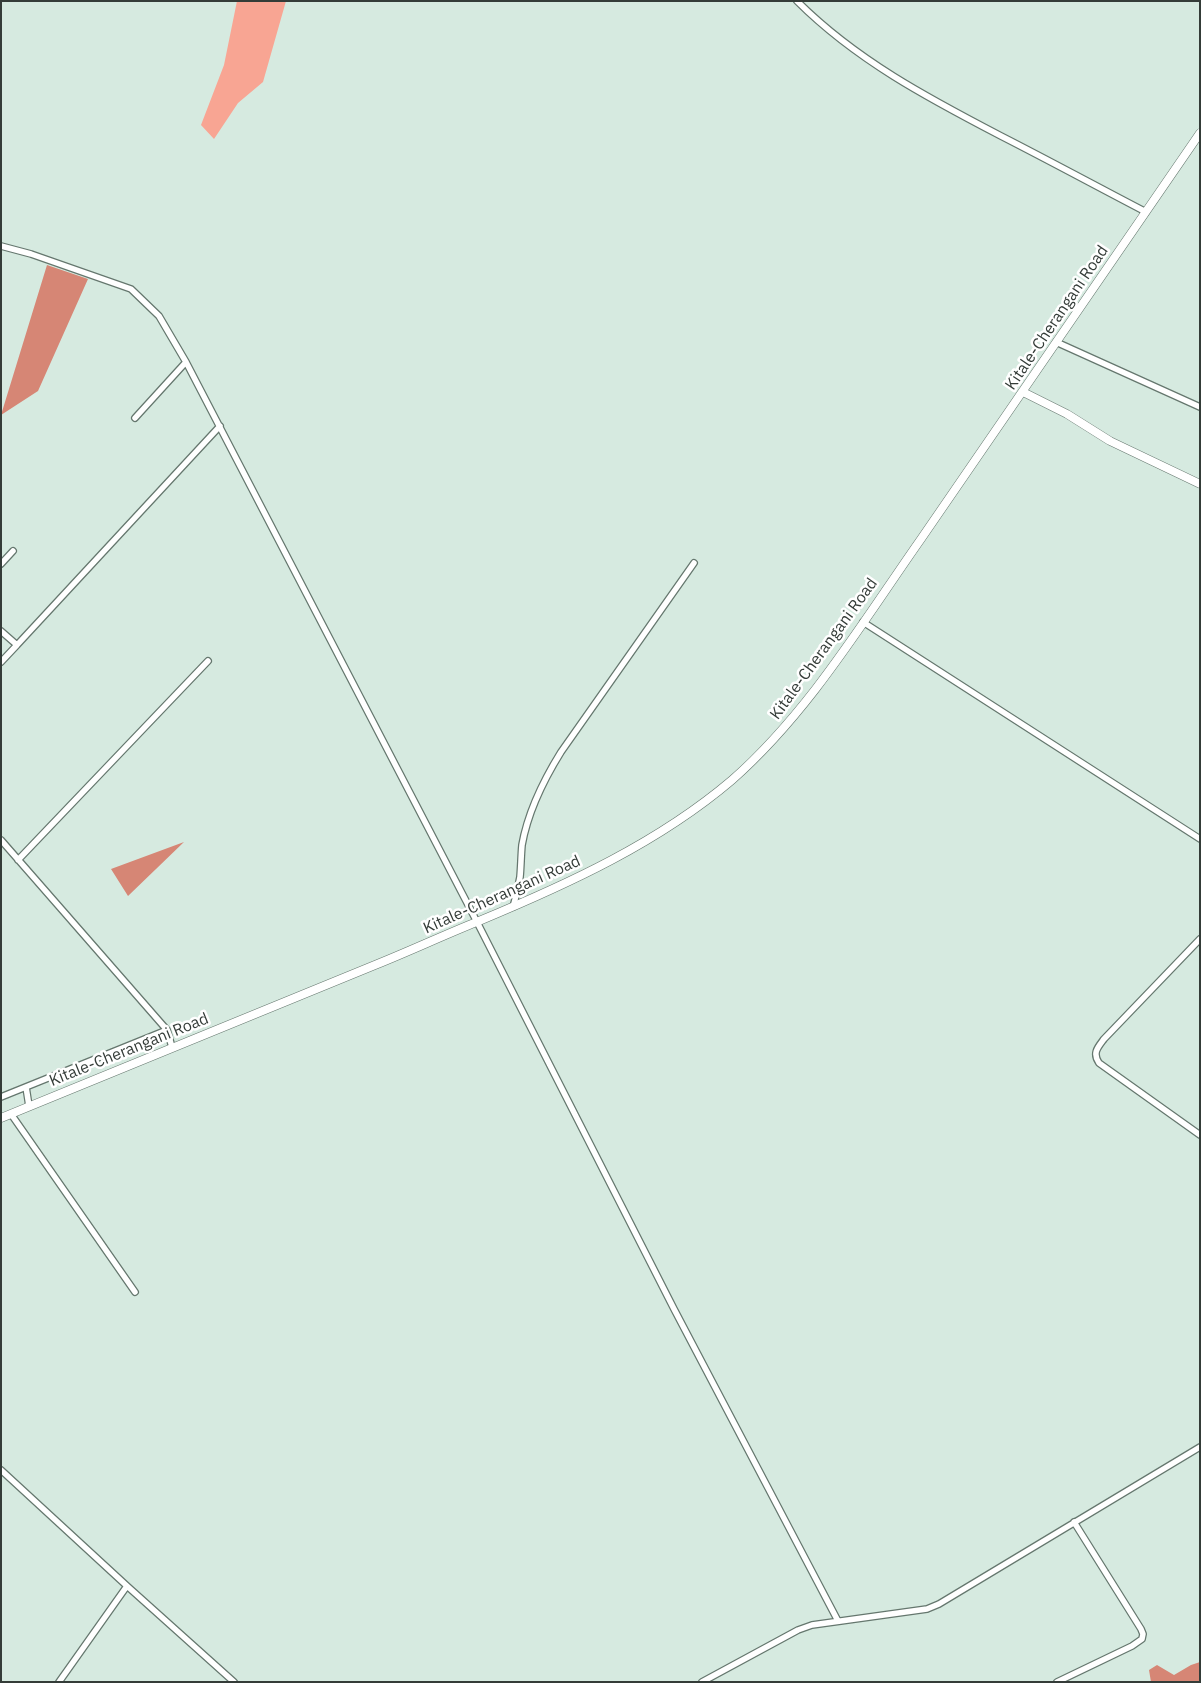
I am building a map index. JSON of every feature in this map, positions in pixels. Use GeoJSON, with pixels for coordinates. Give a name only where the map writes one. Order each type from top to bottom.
{"type":"FeatureCollection","features":[{"type":"Feature","properties":{"kind":"main road","name":"Kitale-Cherangani Road"},"geometry":{"type":"LineString","coordinates":[[1,1118],[569,883],[615,859],[666,828],[729,782],[756,757],[796,714],[863,622],[1200,133]]}},
{"type":"Feature","properties":{"kind":"main road"},"geometry":{"type":"LineString","coordinates":[[1023,392],[1067,414],[1110,440],[1200,484]]}},
{"type":"Feature","properties":{"kind":"street"},"geometry":{"type":"LineString","coordinates":[[797,1],[840,41],[890,76],[944,107],[1146,212]]}},
{"type":"Feature","properties":{"kind":"street"},"geometry":{"type":"LineString","coordinates":[[1,246],[31,254],[131,289],[159,316],[220,426],[477,922],[674,1309],[838,1621]]}},
{"type":"Feature","properties":{"kind":"street"},"geometry":{"type":"LineString","coordinates":[[1056,342],[1200,407]]}},
{"type":"Feature","properties":{"kind":"street"},"geometry":{"type":"LineString","coordinates":[[135,418],[186,362]]}},
{"type":"Feature","properties":{"kind":"street"},"geometry":{"type":"LineString","coordinates":[[1,662],[220,426]]}},
{"type":"Feature","properties":{"kind":"street"},"geometry":{"type":"LineString","coordinates":[[1,564],[13,551]]}},
{"type":"Feature","properties":{"kind":"street"},"geometry":{"type":"LineString","coordinates":[[514,907],[522,846],[536,795],[561,752],[694,563]]}},
{"type":"Feature","properties":{"kind":"street"},"geometry":{"type":"LineString","coordinates":[[863,622],[1200,839]]}},
{"type":"Feature","properties":{"kind":"street"},"geometry":{"type":"LineString","coordinates":[[1,631],[17,645]]}},
{"type":"Feature","properties":{"kind":"street"},"geometry":{"type":"LineString","coordinates":[[18,860],[208,661]]}},
{"type":"Feature","properties":{"kind":"street"},"geometry":{"type":"LineString","coordinates":[[1,840],[167,1030],[172,1047]]}},
{"type":"Feature","properties":{"kind":"street"},"geometry":{"type":"LineString","coordinates":[[1200,939],[1104,1039],[1096,1050],[1095,1055],[1099,1063],[1200,1135]]}},
{"type":"Feature","properties":{"kind":"street"},"geometry":{"type":"LineString","coordinates":[[1,1097],[167,1030]]}},
{"type":"Feature","properties":{"kind":"street"},"geometry":{"type":"LineString","coordinates":[[26,1087],[29,1106]]}},
{"type":"Feature","properties":{"kind":"street"},"geometry":{"type":"LineString","coordinates":[[11,1114],[135,1292]]}},
{"type":"Feature","properties":{"kind":"street"},"geometry":{"type":"LineString","coordinates":[[702,1682],[798,1630],[824,1622],[927,1609],[940,1604],[1200,1447]]}},
{"type":"Feature","properties":{"kind":"street"},"geometry":{"type":"LineString","coordinates":[[1,1470],[234,1682]]}},
{"type":"Feature","properties":{"kind":"street"},"geometry":{"type":"LineString","coordinates":[[1058,1682],[1132,1646],[1142,1639],[1143,1634],[1074,1522]]}},
{"type":"Feature","properties":{"kind":"street"},"geometry":{"type":"LineString","coordinates":[[59,1682],[127,1586]]}},
{"type":"Feature","properties":{"kind":"shaded area"},"geometry":{"type":"Polygon","coordinates":[[[237,1],[286,1],[263,82],[238,103],[214,139],[201,125],[224,65],[237,1]]]}},
{"type":"Feature","properties":{"kind":"shaded area"},"geometry":{"type":"Polygon","coordinates":[[[47,265],[88,279],[38,391],[1,415],[47,265]]]}},
{"type":"Feature","properties":{"kind":"shaded area"},"geometry":{"type":"Polygon","coordinates":[[[184,842],[128,896],[111,869],[184,842]]]}},
{"type":"Feature","properties":{"kind":"shaded area"},"geometry":{"type":"Polygon","coordinates":[[[1200,1662],[1200,1682],[1151,1682],[1149,1670],[1157,1665],[1174,1675],[1200,1662]]]}}]}
